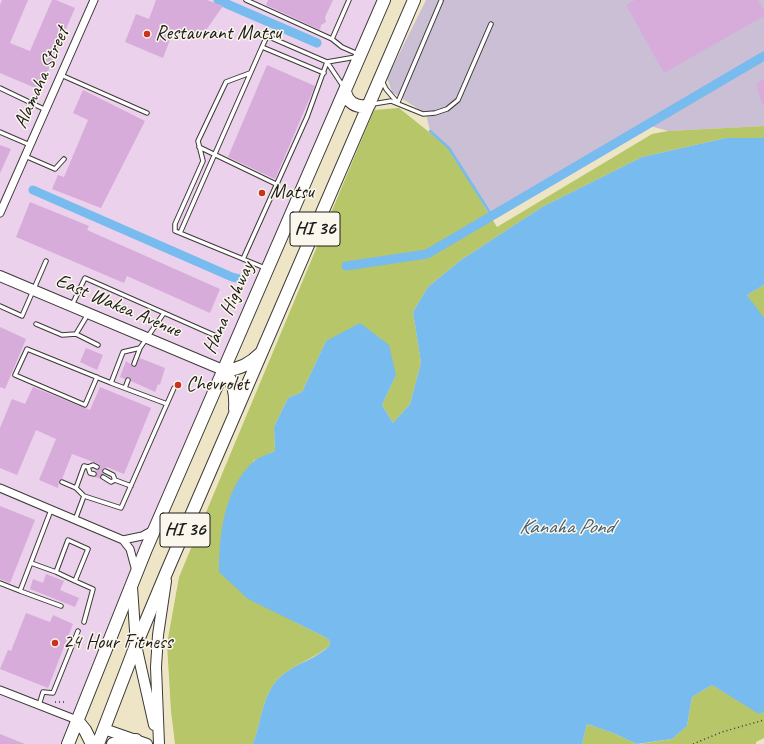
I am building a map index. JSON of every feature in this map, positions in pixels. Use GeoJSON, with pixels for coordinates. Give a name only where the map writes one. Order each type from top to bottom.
{"type":"FeatureCollection","features":[{"type":"Feature","properties":{"kind":"main road","name":"Hana Highway"},"geometry":{"type":"LineString","coordinates":[[68,744],[155,529],[384,0]]}},
{"type":"Feature","properties":{"kind":"main road","name":"HI 36"},"geometry":{"type":"LineString","coordinates":[[98,744],[136,645],[167,571],[414,0]]}},
{"type":"Feature","properties":{"kind":"main road"},"geometry":{"type":"LineString","coordinates":[[345,90],[348,99],[354,105],[361,107],[369,105]]}},
{"type":"Feature","properties":{"kind":"main road"},"geometry":{"type":"LineString","coordinates":[[223,370],[241,367],[262,353]]}},
{"type":"Feature","properties":{"kind":"main road","name":"HI 36"},"geometry":{"type":"LineString","coordinates":[[223,370],[231,379],[234,386],[236,401],[234,416]]}},
{"type":"Feature","properties":{"kind":"main road"},"geometry":{"type":"LineString","coordinates":[[77,720],[104,729]]}},
{"type":"Feature","properties":{"kind":"main road"},"geometry":{"type":"LineString","coordinates":[[77,720],[85,730],[92,744]]}},
{"type":"Feature","properties":{"kind":"main road"},"geometry":{"type":"LineString","coordinates":[[113,744],[142,742]]}},
{"type":"Feature","properties":{"kind":"street","name":"Alamaha Street"},"geometry":{"type":"LineString","coordinates":[[1,208],[94,0]]}},
{"type":"Feature","properties":{"kind":"street","name":"East Wakea Avenue"},"geometry":{"type":"LineString","coordinates":[[0,276],[223,370]]}},
{"type":"Feature","properties":{"kind":"street"},"geometry":{"type":"LineString","coordinates":[[0,488],[123,540],[130,549],[137,573]]}},
{"type":"Feature","properties":{"kind":"street"},"geometry":{"type":"LineString","coordinates":[[123,540],[142,536],[155,529]]}},
{"type":"Feature","properties":{"kind":"street"},"geometry":{"type":"LineString","coordinates":[[159,744],[156,667],[158,635],[167,571]]}},
{"type":"Feature","properties":{"kind":"street"},"geometry":{"type":"LineString","coordinates":[[132,587],[136,645],[159,744]]}},
{"type":"Feature","properties":{"kind":"street"},"geometry":{"type":"LineString","coordinates":[[0,690],[77,720]]}},
{"type":"Feature","properties":{"kind":"street"},"geometry":{"type":"LineString","coordinates":[[104,729],[142,742]]}},
{"type":"Feature","properties":{"kind":"lane"},"geometry":{"type":"LineString","coordinates":[[246,0],[332,39],[342,47],[360,56]]}},
{"type":"Feature","properties":{"kind":"lane"},"geometry":{"type":"LineString","coordinates":[[332,39],[348,0]]}},
{"type":"Feature","properties":{"kind":"lane"},"geometry":{"type":"LineString","coordinates":[[398,102],[441,1]]}},
{"type":"Feature","properties":{"kind":"lane"},"geometry":{"type":"LineString","coordinates":[[381,76],[386,89],[398,102],[423,114],[435,113],[447,109],[458,100],[491,24]]}},
{"type":"Feature","properties":{"kind":"lane"},"geometry":{"type":"LineString","coordinates":[[180,233],[267,36],[327,62],[360,56]]}},
{"type":"Feature","properties":{"kind":"lane"},"geometry":{"type":"LineString","coordinates":[[262,47],[324,73]]}},
{"type":"Feature","properties":{"kind":"lane"},"geometry":{"type":"LineString","coordinates":[[243,259],[307,117],[327,62]]}},
{"type":"Feature","properties":{"kind":"lane"},"geometry":{"type":"LineString","coordinates":[[327,62],[345,90]]}},
{"type":"Feature","properties":{"kind":"lane"},"geometry":{"type":"LineString","coordinates":[[250,73],[226,82],[198,141],[198,147],[203,162],[176,224],[175,231],[268,269]]}},
{"type":"Feature","properties":{"kind":"lane"},"geometry":{"type":"LineString","coordinates":[[61,75],[147,112]]}},
{"type":"Feature","properties":{"kind":"lane"},"geometry":{"type":"LineString","coordinates":[[0,88],[46,110]]}},
{"type":"Feature","properties":{"kind":"lane"},"geometry":{"type":"LineString","coordinates":[[369,105],[384,102],[398,102]]}},
{"type":"Feature","properties":{"kind":"lane"},"geometry":{"type":"LineString","coordinates":[[0,132],[30,145]]}},
{"type":"Feature","properties":{"kind":"lane"},"geometry":{"type":"LineString","coordinates":[[198,147],[276,184]]}},
{"type":"Feature","properties":{"kind":"lane"},"geometry":{"type":"LineString","coordinates":[[25,156],[55,169],[64,159]]}},
{"type":"Feature","properties":{"kind":"lane"},"geometry":{"type":"LineString","coordinates":[[0,306],[22,316],[46,261]]}},
{"type":"Feature","properties":{"kind":"lane"},"geometry":{"type":"LineString","coordinates":[[72,306],[85,278],[214,335]]}},
{"type":"Feature","properties":{"kind":"lane"},"geometry":{"type":"LineString","coordinates":[[76,334],[88,313]]}},
{"type":"Feature","properties":{"kind":"lane"},"geometry":{"type":"LineString","coordinates":[[134,364],[140,348],[164,313]]}},
{"type":"Feature","properties":{"kind":"lane"},"geometry":{"type":"LineString","coordinates":[[36,324],[62,335],[76,334],[98,345]]}},
{"type":"Feature","properties":{"kind":"lane"},"geometry":{"type":"LineString","coordinates":[[111,383],[123,352],[140,348]]}},
{"type":"Feature","properties":{"kind":"lane"},"geometry":{"type":"LineString","coordinates":[[96,377],[85,405],[15,375],[27,349],[167,404]]}},
{"type":"Feature","properties":{"kind":"lane"},"geometry":{"type":"LineString","coordinates":[[125,388],[128,380]]}},
{"type":"Feature","properties":{"kind":"lane"},"geometry":{"type":"LineString","coordinates":[[62,482],[76,488],[84,496],[122,508],[174,388]]}},
{"type":"Feature","properties":{"kind":"lane"},"geometry":{"type":"LineString","coordinates":[[76,488],[84,466],[88,468],[93,465],[97,467]]}},
{"type":"Feature","properties":{"kind":"lane"},"geometry":{"type":"LineString","coordinates":[[88,468],[90,473],[94,474]]}},
{"type":"Feature","properties":{"kind":"lane"},"geometry":{"type":"LineString","coordinates":[[105,471],[113,475],[116,480],[131,486]]}},
{"type":"Feature","properties":{"kind":"lane"},"geometry":{"type":"LineString","coordinates":[[103,478],[111,482],[116,480]]}},
{"type":"Feature","properties":{"kind":"lane"},"geometry":{"type":"LineString","coordinates":[[75,520],[84,496]]}},
{"type":"Feature","properties":{"kind":"lane"},"geometry":{"type":"LineString","coordinates":[[20,591],[52,510]]}},
{"type":"Feature","properties":{"kind":"lane"},"geometry":{"type":"LineString","coordinates":[[56,572],[68,540],[88,549],[76,581]]}},
{"type":"Feature","properties":{"kind":"lane"},"geometry":{"type":"LineString","coordinates":[[31,563],[56,572],[93,589],[84,622]]}},
{"type":"Feature","properties":{"kind":"lane"},"geometry":{"type":"LineString","coordinates":[[0,583],[61,606]]}},
{"type":"Feature","properties":{"kind":"lane"},"geometry":{"type":"LineString","coordinates":[[38,705],[43,692],[53,693],[78,631]]}},
{"type":"Feature","properties":{"kind":"path"},"geometry":{"type":"LineString","coordinates":[[55,702],[64,702]]}},
{"type":"Feature","properties":{"kind":"path"},"geometry":{"type":"LineString","coordinates":[[693,744],[722,732],[764,720]]}},
{"type":"Feature","properties":{"kind":"shaded area"},"geometry":{"type":"Polygon","coordinates":[[[0,0],[384,0],[68,744],[0,744],[0,0]]]}},
{"type":"Feature","properties":{"kind":"shaded area"},"geometry":{"type":"Polygon","coordinates":[[[426,0],[764,0],[764,126],[668,131],[647,125],[492,216],[449,148],[430,131],[426,114],[392,92],[387,78],[426,0]]]}},
{"type":"Feature","properties":{"kind":"green space"},"geometry":{"type":"Polygon","coordinates":[[[399,108],[449,148],[497,227],[652,134],[668,131],[764,126],[764,138],[726,138],[642,157],[542,207],[461,260],[428,287],[413,312],[421,363],[410,404],[393,423],[382,405],[396,375],[326,341],[302,392],[288,398],[274,427],[275,451],[253,461],[293,621],[325,637],[329,640],[330,645],[279,678],[268,694],[264,704],[253,744],[175,744],[171,711],[167,644],[179,577],[374,110],[399,108]]]}},
{"type":"Feature","properties":{"kind":"green space"},"geometry":{"type":"Polygon","coordinates":[[[764,285],[764,318],[763,319],[747,295],[764,285]]]}},
{"type":"Feature","properties":{"kind":"green space"},"geometry":{"type":"Polygon","coordinates":[[[712,685],[759,713],[764,712],[764,738],[756,742],[756,744],[640,744],[672,739],[687,726],[692,697],[712,685]]]}},
{"type":"Feature","properties":{"kind":"green space"},"geometry":{"type":"Polygon","coordinates":[[[587,724],[613,733],[637,744],[582,744],[587,724]]]}},
{"type":"Feature","properties":{"kind":"water","name":"Kanaha Pond"},"geometry":{"type":"Polygon","coordinates":[[[726,138],[764,138],[764,285],[747,295],[764,318],[764,712],[759,714],[712,685],[692,697],[687,726],[672,739],[637,744],[613,733],[587,724],[582,744],[253,744],[264,704],[268,694],[279,678],[293,668],[321,653],[330,645],[329,640],[325,637],[248,599],[219,572],[222,528],[229,499],[235,485],[243,473],[255,460],[275,451],[274,427],[288,398],[302,392],[326,341],[360,323],[389,345],[396,375],[382,405],[393,423],[410,404],[421,363],[413,312],[428,287],[461,260],[542,207],[642,157],[726,138]]]}},
{"type":"Feature","properties":{"kind":"building"},"geometry":{"type":"Polygon","coordinates":[[[2,0],[28,0],[10,43],[30,51],[52,0],[56,0],[75,8],[40,90],[0,73],[0,5],[2,0]]]}},
{"type":"Feature","properties":{"kind":"building"},"geometry":{"type":"Polygon","coordinates":[[[156,0],[207,0],[223,6],[199,40],[174,29],[163,58],[125,42],[136,14],[149,19],[156,0]]]}},
{"type":"Feature","properties":{"kind":"building"},"geometry":{"type":"Polygon","coordinates":[[[268,0],[333,0],[325,17],[326,22],[321,25],[320,30],[266,5],[268,0]]]}},
{"type":"Feature","properties":{"kind":"building"},"geometry":{"type":"Polygon","coordinates":[[[635,0],[758,0],[764,11],[764,16],[664,73],[626,5],[635,0]]]}},
{"type":"Feature","properties":{"kind":"building"},"geometry":{"type":"Polygon","coordinates":[[[267,65],[315,86],[275,179],[228,157],[267,65]]]}},
{"type":"Feature","properties":{"kind":"building"},"geometry":{"type":"Polygon","coordinates":[[[764,79],[764,105],[762,105],[756,84],[764,79]]]}},
{"type":"Feature","properties":{"kind":"building"},"geometry":{"type":"Polygon","coordinates":[[[83,90],[145,121],[101,208],[52,189],[58,175],[64,177],[88,120],[73,113],[83,90]]]}},
{"type":"Feature","properties":{"kind":"building"},"geometry":{"type":"Polygon","coordinates":[[[0,145],[11,149],[0,173],[0,145]]]}},
{"type":"Feature","properties":{"kind":"building"},"geometry":{"type":"Polygon","coordinates":[[[30,202],[89,226],[87,230],[220,289],[210,313],[127,276],[124,283],[16,237],[30,202]]]}},
{"type":"Feature","properties":{"kind":"building"},"geometry":{"type":"Polygon","coordinates":[[[0,327],[26,339],[5,389],[0,387],[0,327]]]}},
{"type":"Feature","properties":{"kind":"building"},"geometry":{"type":"Polygon","coordinates":[[[86,348],[103,355],[97,370],[80,362],[86,348]]]}},
{"type":"Feature","properties":{"kind":"building"},"geometry":{"type":"Polygon","coordinates":[[[140,358],[165,368],[160,385],[158,384],[155,392],[131,381],[129,377],[125,379],[120,377],[126,361],[135,367],[140,358]]]}},
{"type":"Feature","properties":{"kind":"building"},"geometry":{"type":"Polygon","coordinates":[[[33,387],[90,410],[100,387],[151,408],[124,474],[107,467],[102,469],[103,474],[100,476],[101,479],[95,477],[97,474],[96,470],[100,468],[99,464],[72,454],[62,479],[59,481],[58,488],[39,480],[56,439],[36,430],[17,475],[0,468],[0,428],[12,399],[25,404],[33,387]]]}},
{"type":"Feature","properties":{"kind":"building"},"geometry":{"type":"Polygon","coordinates":[[[0,506],[35,520],[10,583],[0,579],[0,506]]]}},
{"type":"Feature","properties":{"kind":"building"},"geometry":{"type":"Polygon","coordinates":[[[46,574],[64,581],[60,590],[79,598],[75,607],[30,589],[33,579],[43,583],[46,574]]]}},
{"type":"Feature","properties":{"kind":"building"},"geometry":{"type":"Polygon","coordinates":[[[26,613],[50,622],[53,615],[73,624],[48,688],[0,669],[8,650],[11,651],[26,613]]]}},
{"type":"Feature","properties":{"kind":"building"},"geometry":{"type":"Polygon","coordinates":[[[0,734],[25,744],[0,744],[0,734]]]}},
{"type":"Feature","properties":{"kind":"waterway"},"geometry":{"type":"LineString","coordinates":[[218,0],[317,43]]}},
{"type":"Feature","properties":{"kind":"waterway"},"geometry":{"type":"LineString","coordinates":[[346,266],[427,254],[764,56]]}},
{"type":"Feature","properties":{"kind":"waterway"},"geometry":{"type":"LineString","coordinates":[[430,131],[449,148],[492,216]]}},
{"type":"Feature","properties":{"kind":"waterway"},"geometry":{"type":"LineString","coordinates":[[33,190],[232,277],[240,279]]}},
{"type":"Feature","properties":{"kind":"place","name":"Restaurant Matsu"},"geometry":{"type":"Point","coordinates":[147,34]}},
{"type":"Feature","properties":{"kind":"place","name":"Matsu"},"geometry":{"type":"Point","coordinates":[262,193]}},
{"type":"Feature","properties":{"kind":"place","name":"Chevrolet"},"geometry":{"type":"Point","coordinates":[178,385]}},
{"type":"Feature","properties":{"kind":"place","name":"24 Hour Fitness"},"geometry":{"type":"Point","coordinates":[55,643]}}]}
